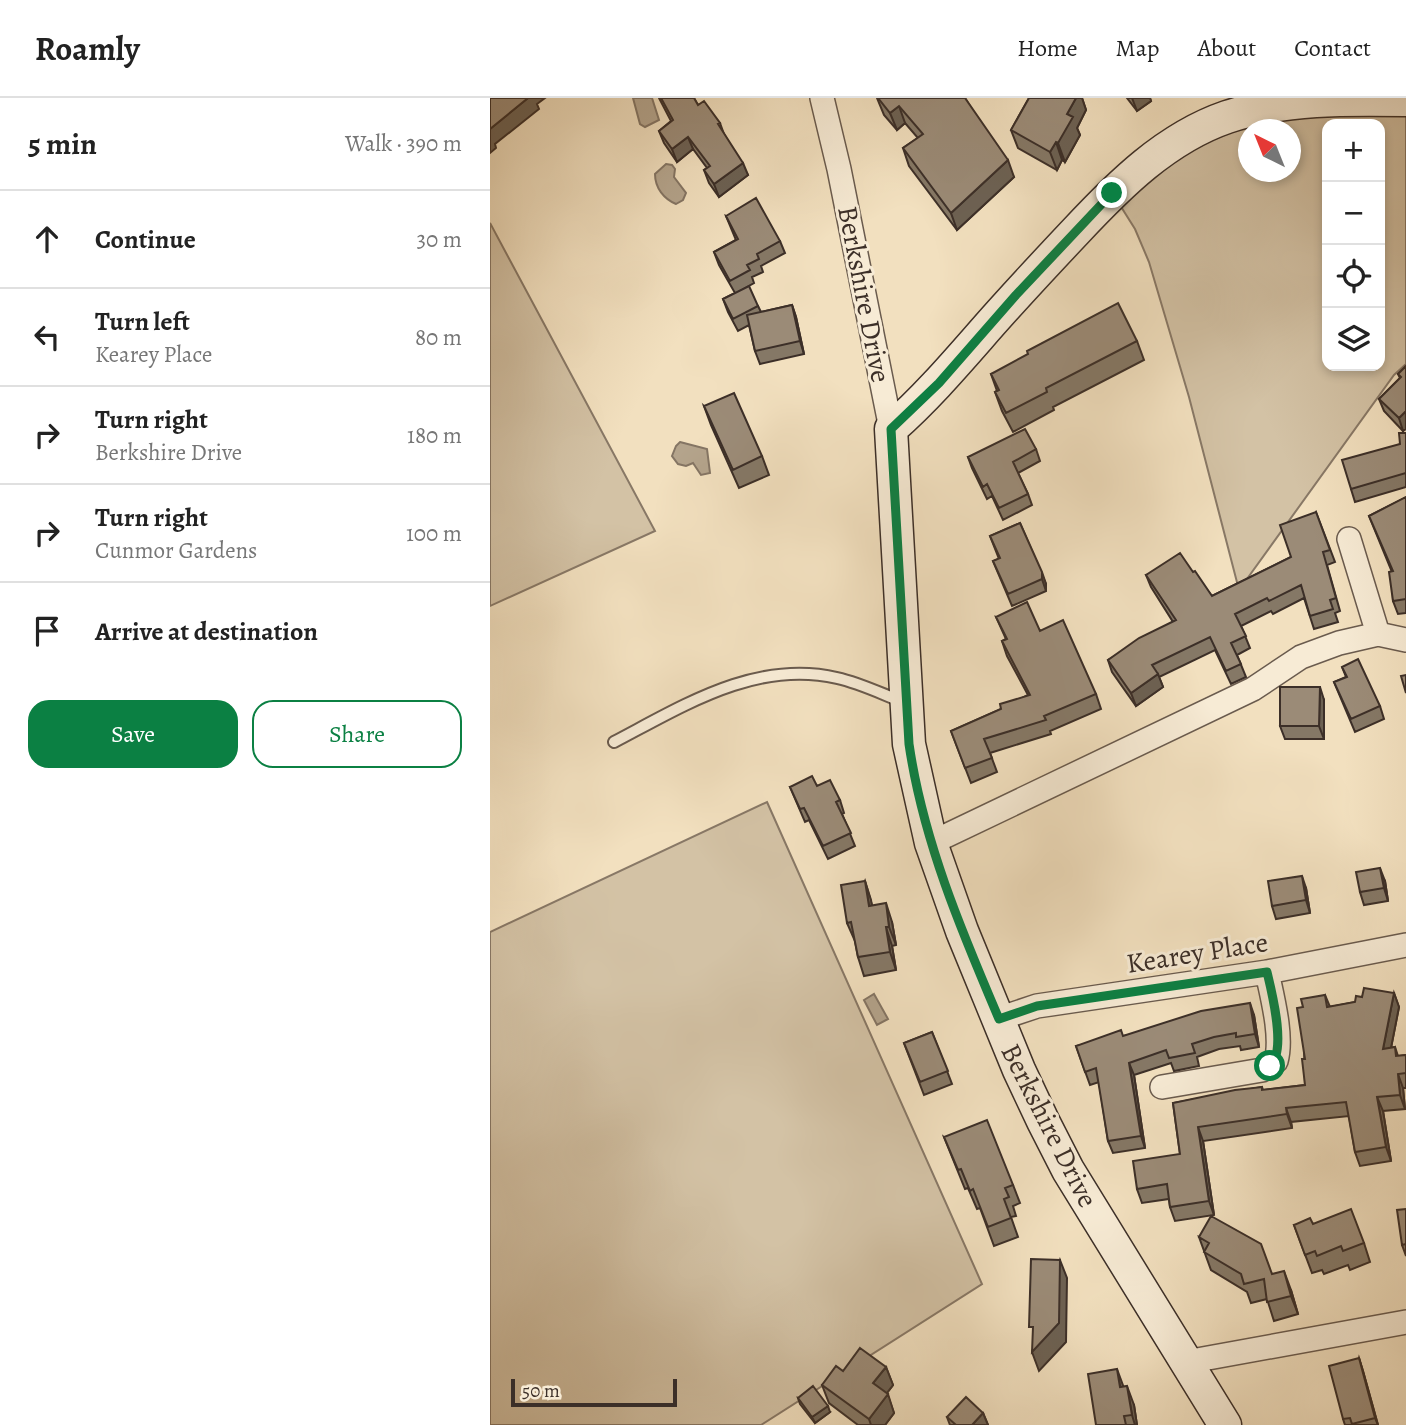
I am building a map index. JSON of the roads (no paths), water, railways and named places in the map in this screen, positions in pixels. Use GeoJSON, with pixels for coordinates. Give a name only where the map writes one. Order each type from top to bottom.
{"type":"FeatureCollection","features":[{"type":"Feature","properties":{"kind":"street","name":"Berkshire Drive"},"geometry":{"type":"LineString","coordinates":[[822,98],[856,248],[891,429],[906,702],[913,770],[931,843],[962,932],[1019,1070],[1068,1170],[1225,1425]]}},
{"type":"Feature","properties":{"kind":"street"},"geometry":{"type":"LineString","coordinates":[[891,429],[939,383],[1016,295],[1112,193],[1172,145],[1209,125],[1258,109],[1295,103],[1406,100]]}},
{"type":"Feature","properties":{"kind":"street"},"geometry":{"type":"LineString","coordinates":[[1349,539],[1378,634]]}},
{"type":"Feature","properties":{"kind":"street"},"geometry":{"type":"LineString","coordinates":[[931,843],[1253,689],[1301,657],[1339,643],[1378,634],[1406,640]]}},
{"type":"Feature","properties":{"kind":"street","name":"Kearey Place"},"geometry":{"type":"LineString","coordinates":[[999,1019],[1037,1006],[1267,972],[1406,945]]}},
{"type":"Feature","properties":{"kind":"street"},"geometry":{"type":"LineString","coordinates":[[1162,1087],[1262,1070],[1276,1061],[1278,1050],[1273,1000],[1267,972]]}},
{"type":"Feature","properties":{"kind":"street"},"geometry":{"type":"LineString","coordinates":[[1186,1362],[1406,1322]]}},
{"type":"Feature","properties":{"kind":"lane"},"geometry":{"type":"LineString","coordinates":[[614,742],[698,698],[756,677],[790,672],[838,678],[906,702]]}}]}
